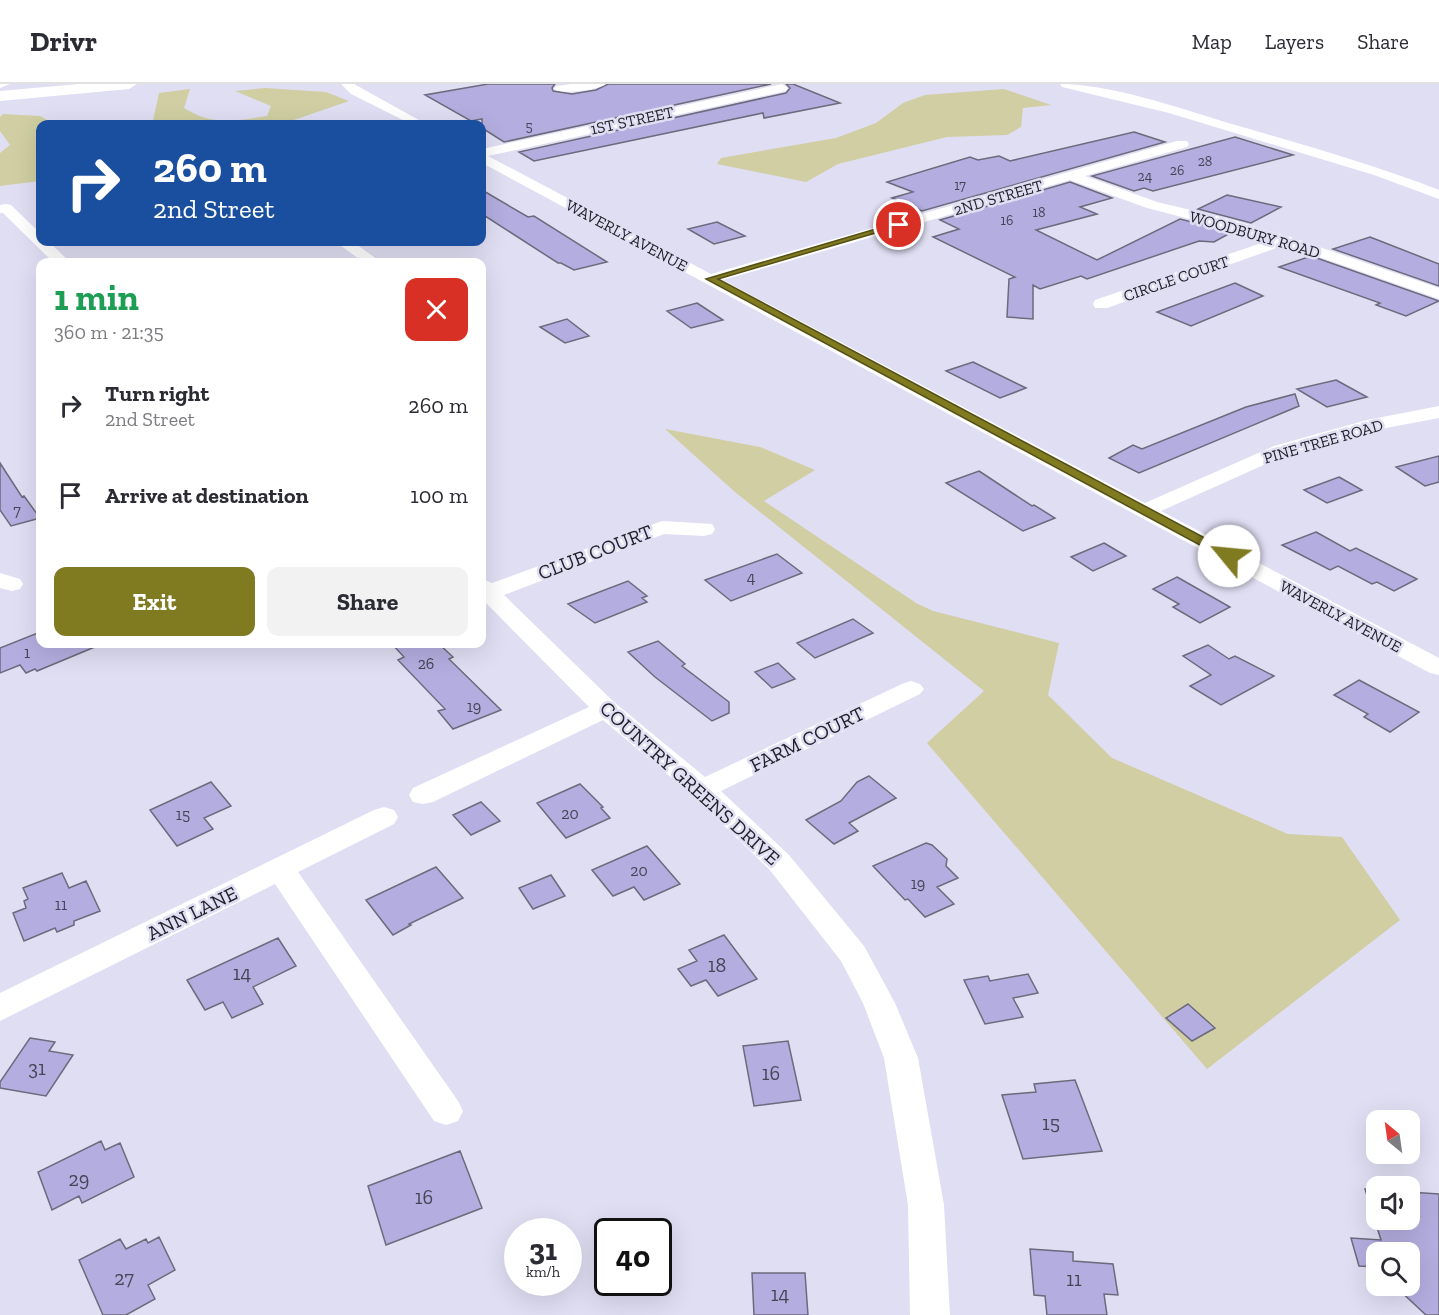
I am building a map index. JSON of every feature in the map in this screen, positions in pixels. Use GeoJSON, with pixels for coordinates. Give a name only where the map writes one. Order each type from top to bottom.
{"type":"FeatureCollection","features":[{"type":"Feature","properties":{"kind":"main road"},"geometry":{"type":"LineString","coordinates":[[0,96],[118,84]]}},
{"type":"Feature","properties":{"kind":"street"},"geometry":{"type":"LineString","coordinates":[[347,84],[355,91],[412,120]]}},
{"type":"Feature","properties":{"kind":"street"},"geometry":{"type":"LineString","coordinates":[[560,89],[600,84]]}},
{"type":"Feature","properties":{"kind":"street"},"geometry":{"type":"LineString","coordinates":[[1066,84],[1147,102],[1379,172],[1439,195]]}},
{"type":"Feature","properties":{"kind":"street","name":"1ST STREET"},"geometry":{"type":"LineString","coordinates":[[486,152],[782,88]]}},
{"type":"Feature","properties":{"kind":"street","name":"2ND STREET"},"geometry":{"type":"LineString","coordinates":[[710,279],[1182,144]]}},
{"type":"Feature","properties":{"kind":"street","name":"WAVERLY AVENUE"},"geometry":{"type":"LineString","coordinates":[[486,160],[1439,668]]}},
{"type":"Feature","properties":{"kind":"street"},"geometry":{"type":"LineString","coordinates":[[1379,172],[1439,185]]}},
{"type":"Feature","properties":{"kind":"street","name":"WOODBURY ROAD"},"geometry":{"type":"LineString","coordinates":[[1071,176],[1152,205],[1228,223],[1285,240],[1439,294]]}},
{"type":"Feature","properties":{"kind":"street"},"geometry":{"type":"LineString","coordinates":[[0,209],[6,208],[36,236]]}},
{"type":"Feature","properties":{"kind":"street","name":"CIRCLE COURT"},"geometry":{"type":"LineString","coordinates":[[1101,304],[1285,240]]}},
{"type":"Feature","properties":{"kind":"street"},"geometry":{"type":"LineString","coordinates":[[46,246],[58,258]]}},
{"type":"Feature","properties":{"kind":"street"},"geometry":{"type":"LineString","coordinates":[[350,246],[367,258]]}},
{"type":"Feature","properties":{"kind":"street","name":"PINE TREE ROAD"},"geometry":{"type":"LineString","coordinates":[[1144,511],[1281,450],[1367,426],[1439,412]]}},
{"type":"Feature","properties":{"kind":"street","name":"CLUB COURT"},"geometry":{"type":"LineString","coordinates":[[486,589],[662,527],[704,529]]}},
{"type":"Feature","properties":{"kind":"street","name":"COUNTRY GREENS DRIVE"},"geometry":{"type":"LineString","coordinates":[[486,589],[606,709],[702,789],[779,862],[853,954],[879,1003],[901,1058],[926,1205],[930,1315]]}},
{"type":"Feature","properties":{"kind":"street","name":"FARM COURT"},"geometry":{"type":"LineString","coordinates":[[702,789],[911,689]]}},
{"type":"Feature","properties":{"kind":"street"},"geometry":{"type":"LineString","coordinates":[[423,795],[606,709]]}},
{"type":"Feature","properties":{"kind":"street","name":"ANN LANE"},"geometry":{"type":"LineString","coordinates":[[0,1008],[384,817]]}},
{"type":"Feature","properties":{"kind":"street"},"geometry":{"type":"LineString","coordinates":[[280,869],[446,1111]]}},
{"type":"Feature","properties":{"kind":"shaded area"},"geometry":{"type":"Polygon","coordinates":[[[265,88],[326,92],[349,101],[294,120],[234,120],[267,116],[271,106],[235,91],[265,88]]]}},
{"type":"Feature","properties":{"kind":"shaded area"},"geometry":{"type":"Polygon","coordinates":[[[190,89],[184,108],[204,118],[214,120],[153,120],[159,93],[190,89]]]}},
{"type":"Feature","properties":{"kind":"shaded area"},"geometry":{"type":"Polygon","coordinates":[[[1004,89],[1051,105],[1023,108],[1021,127],[1007,135],[947,137],[838,164],[806,182],[717,164],[721,158],[836,138],[876,123],[903,103],[925,95],[1004,89]]]}},
{"type":"Feature","properties":{"kind":"shaded area"},"geometry":{"type":"Polygon","coordinates":[[[3,114],[40,116],[47,120],[36,120],[36,182],[0,186],[0,153],[10,145],[0,131],[0,117],[3,114]]]}},
{"type":"Feature","properties":{"kind":"shaded area"},"geometry":{"type":"Polygon","coordinates":[[[665,429],[760,447],[815,470],[764,501],[916,603],[933,611],[1059,643],[1048,695],[1112,758],[1288,834],[1342,837],[1400,920],[1207,1069],[927,743],[984,691],[735,492],[665,429]]]}},
{"type":"Feature","properties":{"kind":"building"},"geometry":{"type":"Polygon","coordinates":[[[488,84],[555,84],[553,91],[572,94],[596,90],[608,84],[771,84],[504,142],[486,131],[486,120],[469,120],[425,95],[488,84]]]}},
{"type":"Feature","properties":{"kind":"building"},"geometry":{"type":"Polygon","coordinates":[[[786,84],[793,84],[840,103],[764,118],[763,113],[534,161],[519,152],[786,93],[790,88],[786,84]]]}},
{"type":"Feature","properties":{"kind":"building"},"geometry":{"type":"Polygon","coordinates":[[[1134,132],[1165,142],[922,211],[892,198],[913,192],[887,182],[970,157],[978,160],[999,156],[1010,161],[1134,132]]]}},
{"type":"Feature","properties":{"kind":"building"},"geometry":{"type":"Polygon","coordinates":[[[1235,137],[1293,155],[1153,191],[1144,188],[1134,191],[1092,176],[1235,137]]]}},
{"type":"Feature","properties":{"kind":"building"},"geometry":{"type":"Polygon","coordinates":[[[1070,182],[1112,198],[1080,207],[1097,214],[1036,230],[1097,260],[1180,219],[1232,232],[1214,242],[1199,241],[1087,279],[1081,276],[1040,289],[1033,285],[1033,319],[1007,317],[1009,279],[1015,277],[933,237],[959,229],[940,220],[1070,182]]]}},
{"type":"Feature","properties":{"kind":"building"},"geometry":{"type":"Polygon","coordinates":[[[486,192],[528,217],[534,216],[607,262],[574,270],[558,263],[486,217],[486,192]]]}},
{"type":"Feature","properties":{"kind":"building"},"geometry":{"type":"Polygon","coordinates":[[[1227,195],[1281,207],[1251,223],[1198,209],[1227,195]]]}},
{"type":"Feature","properties":{"kind":"building"},"geometry":{"type":"Polygon","coordinates":[[[717,222],[745,236],[714,244],[688,229],[717,222]]]}},
{"type":"Feature","properties":{"kind":"building"},"geometry":{"type":"Polygon","coordinates":[[[1370,237],[1439,264],[1439,286],[1333,249],[1370,237]]]}},
{"type":"Feature","properties":{"kind":"building"},"geometry":{"type":"Polygon","coordinates":[[[1311,256],[1439,301],[1406,316],[1376,305],[1380,303],[1279,267],[1311,256]]]}},
{"type":"Feature","properties":{"kind":"building"},"geometry":{"type":"Polygon","coordinates":[[[1235,283],[1263,296],[1191,326],[1157,312],[1235,283]]]}},
{"type":"Feature","properties":{"kind":"building"},"geometry":{"type":"Polygon","coordinates":[[[697,303],[723,320],[691,328],[667,311],[697,303]]]}},
{"type":"Feature","properties":{"kind":"building"},"geometry":{"type":"Polygon","coordinates":[[[567,319],[589,336],[565,343],[540,327],[567,319]]]}},
{"type":"Feature","properties":{"kind":"building"},"geometry":{"type":"Polygon","coordinates":[[[973,362],[1026,388],[1000,398],[946,371],[973,362]]]}},
{"type":"Feature","properties":{"kind":"building"},"geometry":{"type":"Polygon","coordinates":[[[1336,380],[1367,397],[1327,407],[1297,389],[1336,380]]]}},
{"type":"Feature","properties":{"kind":"building"},"geometry":{"type":"Polygon","coordinates":[[[1295,394],[1299,406],[1139,473],[1109,458],[1133,445],[1142,449],[1246,407],[1295,394]]]}},
{"type":"Feature","properties":{"kind":"building"},"geometry":{"type":"Polygon","coordinates":[[[1439,456],[1439,482],[1425,486],[1396,467],[1439,456]]]}},
{"type":"Feature","properties":{"kind":"building"},"geometry":{"type":"Polygon","coordinates":[[[0,463],[22,497],[24,496],[36,512],[36,519],[11,526],[0,510],[0,463]]]}},
{"type":"Feature","properties":{"kind":"building"},"geometry":{"type":"Polygon","coordinates":[[[979,471],[1032,506],[1034,505],[1055,518],[1023,531],[946,483],[979,471]]]}},
{"type":"Feature","properties":{"kind":"building"},"geometry":{"type":"Polygon","coordinates":[[[1339,477],[1362,490],[1327,503],[1304,490],[1339,477]]]}},
{"type":"Feature","properties":{"kind":"building"},"geometry":{"type":"Polygon","coordinates":[[[1316,532],[1350,551],[1356,548],[1417,579],[1394,591],[1377,582],[1372,584],[1338,566],[1330,570],[1282,545],[1316,532]]]}},
{"type":"Feature","properties":{"kind":"building"},"geometry":{"type":"Polygon","coordinates":[[[1104,543],[1126,556],[1093,571],[1071,557],[1104,543]]]}},
{"type":"Feature","properties":{"kind":"building"},"geometry":{"type":"Polygon","coordinates":[[[777,554],[802,573],[731,601],[705,580],[777,554]]]}},
{"type":"Feature","properties":{"kind":"building"},"geometry":{"type":"Polygon","coordinates":[[[1177,577],[1230,607],[1200,623],[1173,607],[1179,604],[1153,589],[1177,577]]]}},
{"type":"Feature","properties":{"kind":"building"},"geometry":{"type":"Polygon","coordinates":[[[628,581],[647,596],[642,598],[647,602],[595,623],[568,604],[628,581]]]}},
{"type":"Feature","properties":{"kind":"building"},"geometry":{"type":"Polygon","coordinates":[[[853,619],[873,633],[815,658],[797,643],[853,619]]]}},
{"type":"Feature","properties":{"kind":"building"},"geometry":{"type":"Polygon","coordinates":[[[36,634],[36,648],[92,648],[37,671],[35,669],[26,673],[20,665],[0,673],[0,648],[36,634]]]}},
{"type":"Feature","properties":{"kind":"building"},"geometry":{"type":"Polygon","coordinates":[[[658,641],[685,664],[682,666],[729,702],[729,713],[712,721],[655,677],[628,652],[658,641]]]}},
{"type":"Feature","properties":{"kind":"building"},"geometry":{"type":"Polygon","coordinates":[[[1208,645],[1229,659],[1235,656],[1274,676],[1221,705],[1190,686],[1211,675],[1183,656],[1208,645]]]}},
{"type":"Feature","properties":{"kind":"building"},"geometry":{"type":"Polygon","coordinates":[[[396,648],[443,648],[453,657],[449,659],[501,710],[453,729],[438,711],[445,709],[398,660],[404,657],[396,648]]]}},
{"type":"Feature","properties":{"kind":"building"},"geometry":{"type":"Polygon","coordinates":[[[778,663],[795,679],[772,688],[755,672],[778,663]]]}},
{"type":"Feature","properties":{"kind":"building"},"geometry":{"type":"Polygon","coordinates":[[[1359,680],[1419,712],[1390,732],[1364,717],[1368,714],[1334,695],[1359,680]]]}},
{"type":"Feature","properties":{"kind":"building"},"geometry":{"type":"Polygon","coordinates":[[[869,776],[896,798],[849,823],[858,831],[834,844],[806,820],[841,801],[857,782],[869,776]]]}},
{"type":"Feature","properties":{"kind":"building"},"geometry":{"type":"Polygon","coordinates":[[[211,782],[231,806],[204,818],[213,829],[177,846],[150,810],[211,782]]]}},
{"type":"Feature","properties":{"kind":"building"},"geometry":{"type":"Polygon","coordinates":[[[580,784],[603,807],[601,808],[610,818],[566,838],[537,803],[580,784]]]}},
{"type":"Feature","properties":{"kind":"building"},"geometry":{"type":"Polygon","coordinates":[[[481,802],[500,821],[471,835],[453,815],[481,802]]]}},
{"type":"Feature","properties":{"kind":"building"},"geometry":{"type":"Polygon","coordinates":[[[926,843],[932,845],[947,859],[946,866],[958,878],[937,887],[954,904],[925,917],[908,899],[905,900],[873,866],[926,843]]]}},
{"type":"Feature","properties":{"kind":"building"},"geometry":{"type":"Polygon","coordinates":[[[647,846],[680,884],[644,900],[634,887],[613,896],[592,870],[647,846]]]}},
{"type":"Feature","properties":{"kind":"building"},"geometry":{"type":"Polygon","coordinates":[[[436,867],[463,898],[409,924],[411,925],[393,935],[366,900],[436,867]]]}},
{"type":"Feature","properties":{"kind":"building"},"geometry":{"type":"Polygon","coordinates":[[[62,873],[69,888],[86,881],[100,911],[74,921],[74,925],[57,932],[55,928],[24,941],[13,913],[26,908],[24,901],[28,899],[23,888],[62,873]]]}},
{"type":"Feature","properties":{"kind":"building"},"geometry":{"type":"Polygon","coordinates":[[[551,875],[565,896],[533,909],[519,888],[551,875]]]}},
{"type":"Feature","properties":{"kind":"building"},"geometry":{"type":"Polygon","coordinates":[[[724,935],[757,979],[718,996],[706,980],[691,986],[678,969],[697,961],[689,950],[724,935]]]}},
{"type":"Feature","properties":{"kind":"building"},"geometry":{"type":"Polygon","coordinates":[[[278,938],[296,966],[253,987],[263,1004],[232,1018],[223,1002],[205,1010],[187,980],[278,938]]]}},
{"type":"Feature","properties":{"kind":"building"},"geometry":{"type":"Polygon","coordinates":[[[1028,974],[1038,993],[1013,998],[1023,1017],[985,1024],[964,980],[988,976],[990,981],[1028,974]]]}},
{"type":"Feature","properties":{"kind":"building"},"geometry":{"type":"Polygon","coordinates":[[[1188,1004],[1215,1028],[1192,1041],[1166,1018],[1188,1004]]]}},
{"type":"Feature","properties":{"kind":"building"},"geometry":{"type":"Polygon","coordinates":[[[30,1038],[55,1042],[49,1051],[73,1055],[46,1096],[0,1088],[0,1082],[30,1038]]]}},
{"type":"Feature","properties":{"kind":"building"},"geometry":{"type":"Polygon","coordinates":[[[788,1041],[801,1100],[754,1106],[743,1046],[788,1041]]]}},
{"type":"Feature","properties":{"kind":"building"},"geometry":{"type":"Polygon","coordinates":[[[1075,1080],[1102,1151],[1023,1159],[1002,1095],[1036,1092],[1034,1084],[1075,1080]]]}},
{"type":"Feature","properties":{"kind":"building"},"geometry":{"type":"Polygon","coordinates":[[[101,1141],[105,1150],[120,1143],[134,1177],[82,1203],[79,1196],[52,1210],[38,1172],[101,1141]]]}},
{"type":"Feature","properties":{"kind":"building"},"geometry":{"type":"Polygon","coordinates":[[[460,1151],[482,1208],[386,1245],[368,1186],[460,1151]]]}},
{"type":"Feature","properties":{"kind":"building"},"geometry":{"type":"Polygon","coordinates":[[[1420,1193],[1439,1194],[1439,1315],[1426,1315],[1406,1296],[1420,1296],[1420,1242],[1366,1242],[1366,1266],[1359,1266],[1351,1238],[1381,1240],[1378,1230],[1420,1230],[1420,1193]]]}},
{"type":"Feature","properties":{"kind":"building"},"geometry":{"type":"Polygon","coordinates":[[[159,1237],[175,1270],[148,1285],[155,1299],[126,1315],[103,1315],[79,1260],[120,1239],[126,1249],[146,1239],[148,1243],[159,1237]]]}},
{"type":"Feature","properties":{"kind":"building"},"geometry":{"type":"Polygon","coordinates":[[[1030,1249],[1073,1252],[1073,1261],[1113,1264],[1118,1295],[1104,1294],[1107,1315],[1047,1315],[1045,1296],[1034,1295],[1030,1249]]]}},
{"type":"Feature","properties":{"kind":"building"},"geometry":{"type":"Polygon","coordinates":[[[752,1273],[805,1273],[808,1315],[754,1315],[752,1273]]]}},
{"type":"Feature","properties":{"kind":"route"},"geometry":{"type":"LineString","coordinates":[[899,225],[710,279],[1229,556]]}}]}
